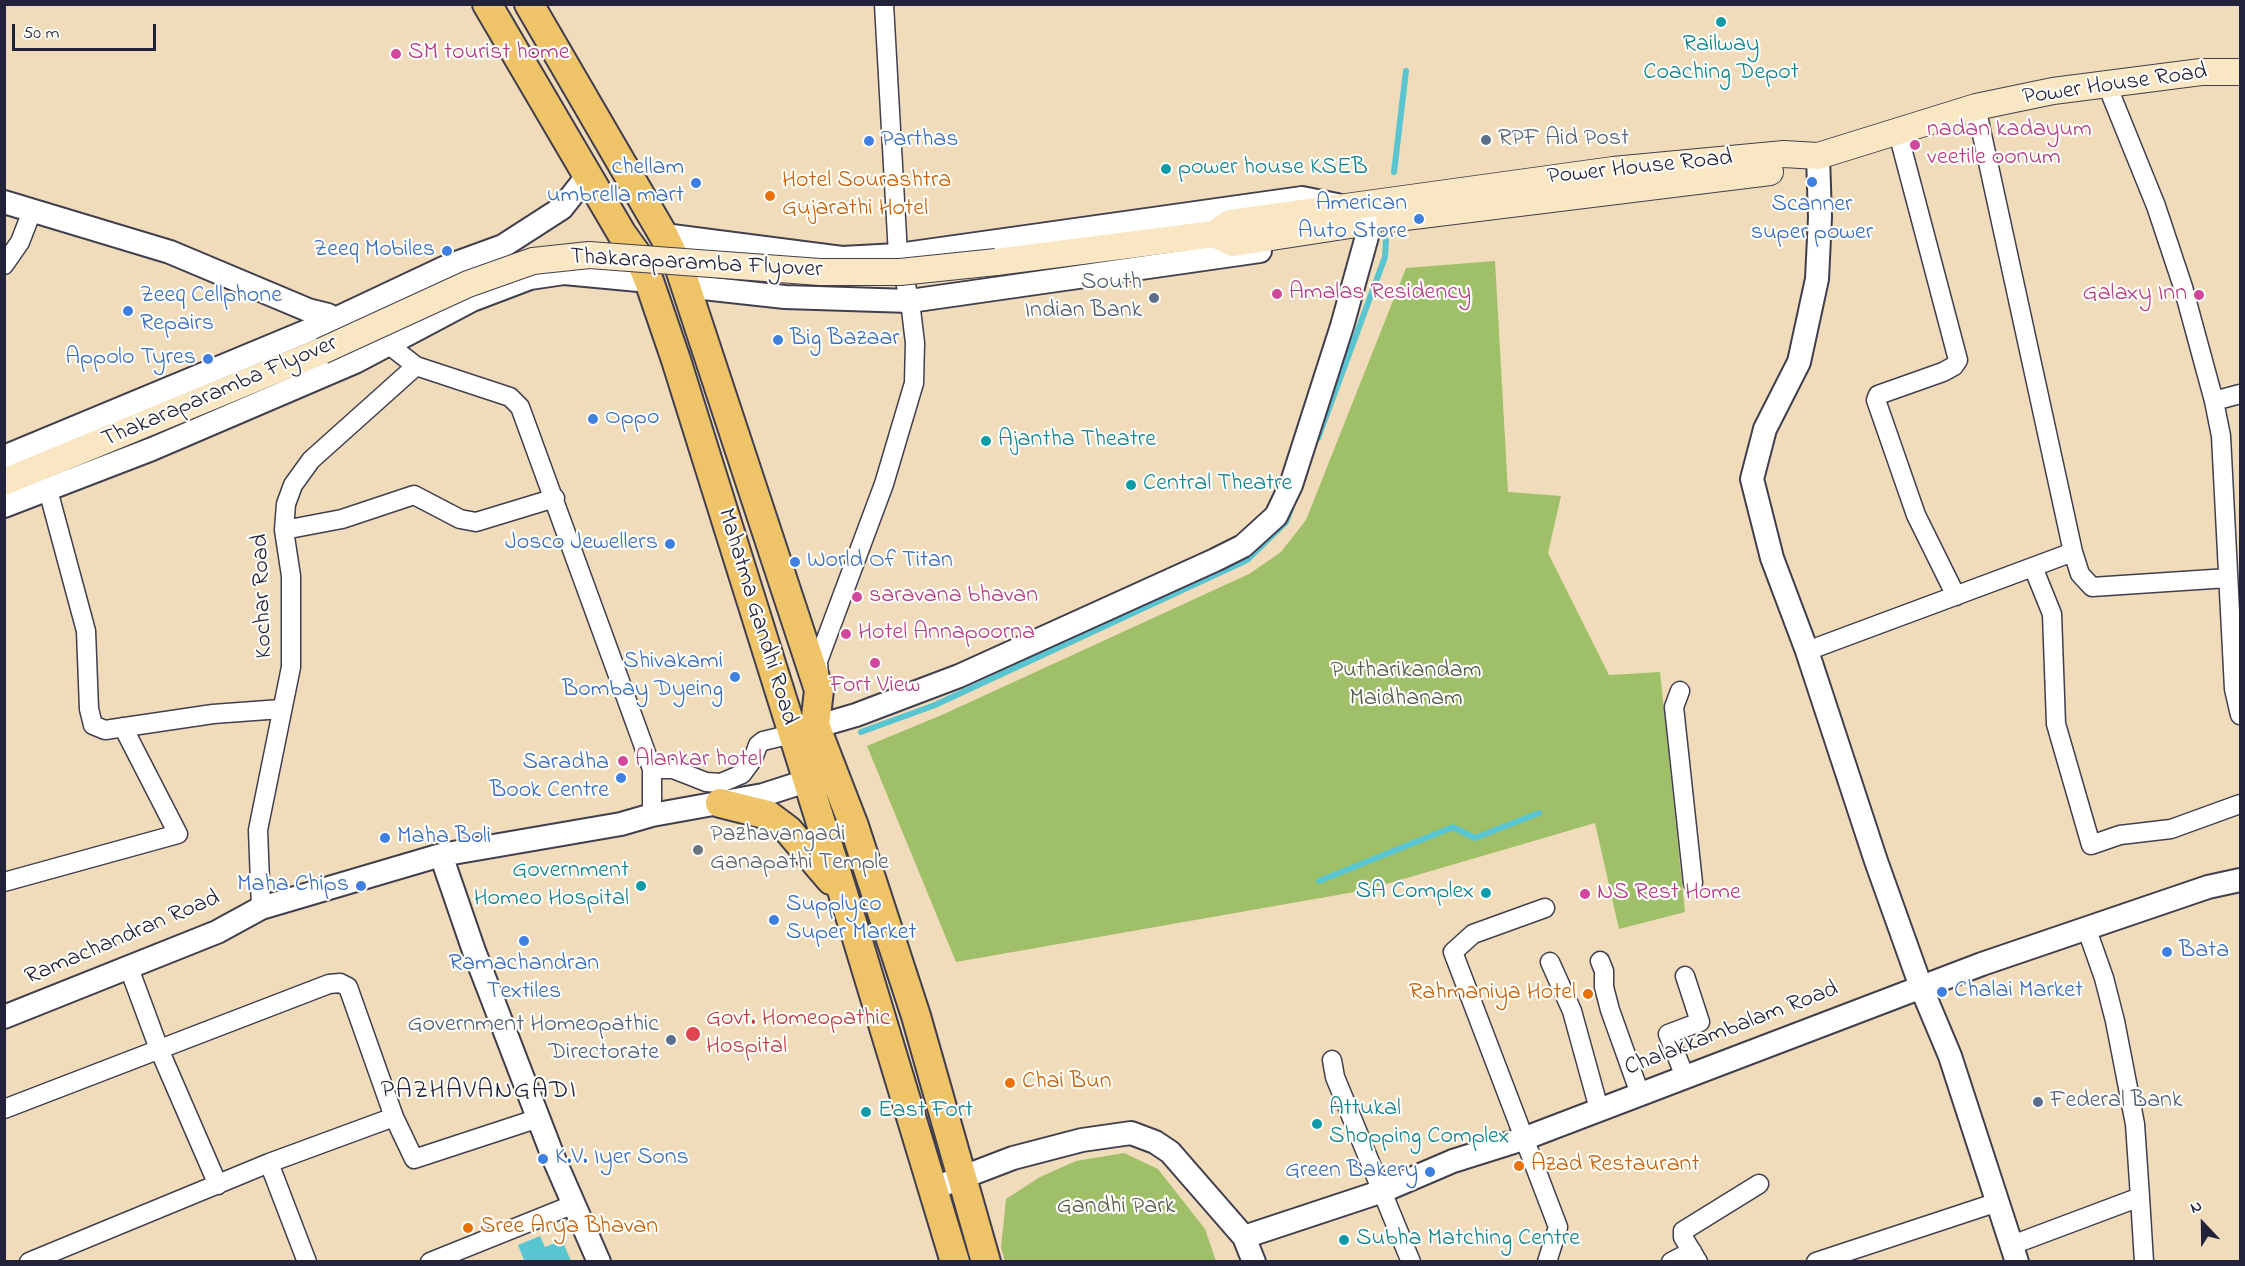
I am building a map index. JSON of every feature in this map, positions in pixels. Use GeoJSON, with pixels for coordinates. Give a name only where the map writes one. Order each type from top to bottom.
{"type":"FeatureCollection","features":[{"type":"Feature","properties":{"kind":"main road","name":"Mahatma Gandhi Road"},"geometry":{"type":"LineString","coordinates":[[487,4],[622,234],[640,259],[649,281],[804,730],[807,782],[955,1262]]}},
{"type":"Feature","properties":{"kind":"main road","name":"Mahatma Gandhi Road"},"geometry":{"type":"LineString","coordinates":[[529,4],[664,235],[685,286],[819,690],[804,730]]}},
{"type":"Feature","properties":{"kind":"main road","name":"Power House Road"},"geometry":{"type":"LineString","coordinates":[[1214,234],[1230,223],[1362,215],[1613,170],[1784,154],[1818,156],[1976,107],[2053,91],[2201,72],[2241,72]]}},
{"type":"Feature","properties":{"kind":"main road","name":"Thakaraparamba Flyover"},"geometry":{"type":"LineString","coordinates":[[4,482],[322,351],[468,284],[533,261],[590,255],[820,272],[900,272],[1214,234]]}},
{"type":"Feature","properties":{"kind":"main road","name":"Mahatma Gandhi Road"},"geometry":{"type":"LineString","coordinates":[[804,730],[834,772],[916,1016],[986,1262]]}},
{"type":"Feature","properties":{"kind":"main road"},"geometry":{"type":"LineString","coordinates":[[720,803],[768,815],[801,844],[842,894]]}},
{"type":"Feature","properties":{"kind":"street"},"geometry":{"type":"LineString","coordinates":[[819,690],[818,661],[884,484],[914,383],[915,343],[910,301],[898,255],[883,32],[884,4]]}},
{"type":"Feature","properties":{"kind":"street"},"geometry":{"type":"LineString","coordinates":[[2107,85],[2156,206],[2183,287],[2214,400],[2234,531],[2228,578],[2234,689],[2241,715]]}},
{"type":"Feature","properties":{"kind":"street"},"geometry":{"type":"LineString","coordinates":[[1976,107],[2073,552],[2080,574],[2092,587],[2136,586],[2228,578]]}},
{"type":"Feature","properties":{"kind":"street"},"geometry":{"type":"LineString","coordinates":[[1898,133],[1958,360],[1948,369],[1878,395],[1876,400],[1916,515],[1956,596]]}},
{"type":"Feature","properties":{"kind":"street"},"geometry":{"type":"LineString","coordinates":[[1818,156],[1820,217],[1817,279],[1799,362],[1765,429],[1752,479],[1772,558],[1807,651],[1902,933],[1950,1056],[2014,1253],[2140,1197]]}},
{"type":"Feature","properties":{"kind":"street"},"geometry":{"type":"LineString","coordinates":[[4,457],[329,322],[448,266],[503,246],[562,208],[588,175]]}},
{"type":"Feature","properties":{"kind":"street"},"geometry":{"type":"LineString","coordinates":[[664,235],[842,258],[898,255],[1302,198],[1362,215]]}},
{"type":"Feature","properties":{"kind":"street"},"geometry":{"type":"LineString","coordinates":[[4,202],[170,252],[308,310],[328,315],[329,322]]}},
{"type":"Feature","properties":{"kind":"street"},"geometry":{"type":"LineString","coordinates":[[4,265],[20,242],[32,211]]}},
{"type":"Feature","properties":{"kind":"street"},"geometry":{"type":"LineString","coordinates":[[685,286],[806,298],[910,301],[1253,252],[1319,239],[1362,215]]}},
{"type":"Feature","properties":{"kind":"street"},"geometry":{"type":"LineString","coordinates":[[652,769],[673,769],[705,782],[721,783],[742,774],[753,759],[758,745],[764,741],[856,715],[959,676],[1215,561],[1243,546],[1276,516],[1291,485],[1342,326],[1362,215]]}},
{"type":"Feature","properties":{"kind":"street"},"geometry":{"type":"LineString","coordinates":[[4,506],[152,450],[389,345],[472,300],[530,278],[564,273],[649,281]]}},
{"type":"Feature","properties":{"kind":"street"},"geometry":{"type":"LineString","coordinates":[[329,322],[389,345],[416,366],[510,397],[526,419],[652,769],[652,815]]}},
{"type":"Feature","properties":{"kind":"street","name":"Kochar Road"},"geometry":{"type":"LineString","coordinates":[[261,908],[258,830],[291,667],[291,576],[284,530],[285,504],[293,484],[311,460],[416,366]]}},
{"type":"Feature","properties":{"kind":"street"},"geometry":{"type":"LineString","coordinates":[[2214,400],[2241,394]]}},
{"type":"Feature","properties":{"kind":"street"},"geometry":{"type":"LineString","coordinates":[[48,490],[86,631],[89,710],[93,725],[105,730],[213,714],[281,709]]}},
{"type":"Feature","properties":{"kind":"street"},"geometry":{"type":"LineString","coordinates":[[284,530],[342,519],[414,495],[460,519],[476,522],[555,498]]}},
{"type":"Feature","properties":{"kind":"street"},"geometry":{"type":"LineString","coordinates":[[1807,651],[2073,552]]}},
{"type":"Feature","properties":{"kind":"street"},"geometry":{"type":"LineString","coordinates":[[2033,567],[2052,614],[2056,724],[2091,844],[2120,835],[2171,829],[2241,804]]}},
{"type":"Feature","properties":{"kind":"street"},"geometry":{"type":"LineString","coordinates":[[1680,691],[1674,707],[1693,884]]}},
{"type":"Feature","properties":{"kind":"street"},"geometry":{"type":"LineString","coordinates":[[4,882],[178,834],[123,727]]}},
{"type":"Feature","properties":{"kind":"street","name":"Ramachandran Road"},"geometry":{"type":"LineString","coordinates":[[6,1014],[218,932],[261,908],[441,855],[621,824],[652,815],[763,795],[834,772]]}},
{"type":"Feature","properties":{"kind":"street"},"geometry":{"type":"LineString","coordinates":[[441,855],[474,951],[572,1205],[599,1262]]}},
{"type":"Feature","properties":{"kind":"street","name":"Chalakkambalam Road"},"geometry":{"type":"LineString","coordinates":[[1244,1237],[1383,1191],[1453,1161],[1523,1139],[2086,927],[2208,887],[2241,880]]}},
{"type":"Feature","properties":{"kind":"street"},"geometry":{"type":"LineString","coordinates":[[1545,908],[1473,934],[1453,952],[1558,1227],[1547,1262]]}},
{"type":"Feature","properties":{"kind":"street"},"geometry":{"type":"LineString","coordinates":[[2086,927],[2104,978],[2115,1021],[2135,1124],[2144,1262]]}},
{"type":"Feature","properties":{"kind":"street"},"geometry":{"type":"LineString","coordinates":[[1600,961],[1604,971],[1604,987],[1610,1010],[1640,1094]]}},
{"type":"Feature","properties":{"kind":"street"},"geometry":{"type":"LineString","coordinates":[[1550,962],[1572,1011],[1599,1109]]}},
{"type":"Feature","properties":{"kind":"street"},"geometry":{"type":"LineString","coordinates":[[129,968],[159,1049],[218,1185]]}},
{"type":"Feature","properties":{"kind":"street"},"geometry":{"type":"LineString","coordinates":[[1684,976],[1700,1022],[1668,1034],[1684,1077]]}},
{"type":"Feature","properties":{"kind":"street"},"geometry":{"type":"LineString","coordinates":[[4,1109],[329,984],[339,983],[348,987],[394,1117],[414,1159],[539,1118]]}},
{"type":"Feature","properties":{"kind":"street"},"geometry":{"type":"LineString","coordinates":[[1332,1060],[1335,1077],[1412,1262]]}},
{"type":"Feature","properties":{"kind":"street"},"geometry":{"type":"LineString","coordinates":[[30,1262],[269,1163],[394,1117]]}},
{"type":"Feature","properties":{"kind":"street"},"geometry":{"type":"LineString","coordinates":[[932,1189],[1024,1155],[1082,1140],[1131,1133],[1155,1142],[1170,1152],[1244,1237],[1254,1262]]}},
{"type":"Feature","properties":{"kind":"street"},"geometry":{"type":"LineString","coordinates":[[269,1163],[307,1262]]}},
{"type":"Feature","properties":{"kind":"street"},"geometry":{"type":"LineString","coordinates":[[1671,1262],[1695,1256],[1683,1237],[1683,1231],[1759,1184]]}},
{"type":"Feature","properties":{"kind":"street"},"geometry":{"type":"LineString","coordinates":[[1816,1262],[1998,1202]]}},
{"type":"Feature","properties":{"kind":"street"},"geometry":{"type":"LineString","coordinates":[[429,1262],[572,1205]]}},
{"type":"Feature","properties":{"kind":"green space","name":"Putharikandam Maidhanam"},"geometry":{"type":"Polygon","coordinates":[[[1495,261],[1508,492],[1561,496],[1548,553],[1609,675],[1660,672],[1685,912],[1619,929],[1595,823],[1366,890],[956,962],[867,746],[944,714],[1249,574],[1281,552],[1306,520],[1406,268],[1495,261]]]}},
{"type":"Feature","properties":{"kind":"green space","name":"Gandhi Park"},"geometry":{"type":"Polygon","coordinates":[[[1124,1153],[1158,1169],[1205,1229],[1216,1261],[1005,1261],[1001,1248],[1006,1199],[1040,1177],[1076,1161],[1124,1153]]]}},
{"type":"Feature","properties":{"kind":"water"},"geometry":{"type":"Polygon","coordinates":[[[540,1236],[545,1247],[562,1240],[571,1261],[522,1261],[524,1260],[518,1245],[540,1236]]]}},
{"type":"Feature","properties":{"kind":"waterway"},"geometry":{"type":"LineString","coordinates":[[1394,172],[1406,71]]}},
{"type":"Feature","properties":{"kind":"waterway"},"geometry":{"type":"LineString","coordinates":[[1318,438],[1385,257],[1386,240]]}},
{"type":"Feature","properties":{"kind":"waterway"},"geometry":{"type":"LineString","coordinates":[[861,732],[935,705],[1247,560],[1286,522],[1291,509]]}},
{"type":"Feature","properties":{"kind":"waterway"},"geometry":{"type":"LineString","coordinates":[[1319,881],[1453,827],[1475,838],[1539,813]]}},
{"type":"Feature","properties":{"kind":"place","name":"Railway Coaching Depot"},"geometry":{"type":"Point","coordinates":[1721,22]}},
{"type":"Feature","properties":{"kind":"place","name":"SM tourist home"},"geometry":{"type":"Point","coordinates":[396,54]}},
{"type":"Feature","properties":{"kind":"place","name":"RPF Aid Post"},"geometry":{"type":"Point","coordinates":[1486,140]}},
{"type":"Feature","properties":{"kind":"place","name":"Parthas"},"geometry":{"type":"Point","coordinates":[869,141]}},
{"type":"Feature","properties":{"kind":"place","name":"nadan kadayum veetile oonum"},"geometry":{"type":"Point","coordinates":[1915,145]}},
{"type":"Feature","properties":{"kind":"place","name":"power house KSEB"},"geometry":{"type":"Point","coordinates":[1166,169]}},
{"type":"Feature","properties":{"kind":"place","name":"Scanner super power"},"geometry":{"type":"Point","coordinates":[1812,182]}},
{"type":"Feature","properties":{"kind":"place","name":"chellam umbrella mart"},"geometry":{"type":"Point","coordinates":[696,183]}},
{"type":"Feature","properties":{"kind":"place","name":"Hotel Sourashtra Gujarathi Hotel"},"geometry":{"type":"Point","coordinates":[770,196]}},
{"type":"Feature","properties":{"kind":"place","name":"American Auto Store"},"geometry":{"type":"Point","coordinates":[1419,219]}},
{"type":"Feature","properties":{"kind":"place","name":"Zeeq Mobiles"},"geometry":{"type":"Point","coordinates":[447,251]}},
{"type":"Feature","properties":{"kind":"place","name":"Amalas Residency"},"geometry":{"type":"Point","coordinates":[1277,294]}},
{"type":"Feature","properties":{"kind":"place","name":"Galaxy Inn"},"geometry":{"type":"Point","coordinates":[2199,295]}},
{"type":"Feature","properties":{"kind":"place","name":"South Indian Bank"},"geometry":{"type":"Point","coordinates":[1154,298]}},
{"type":"Feature","properties":{"kind":"place","name":"Zeeq Cellphone Repairs"},"geometry":{"type":"Point","coordinates":[128,311]}},
{"type":"Feature","properties":{"kind":"place","name":"Big Bazaar"},"geometry":{"type":"Point","coordinates":[778,340]}},
{"type":"Feature","properties":{"kind":"place","name":"Appolo Tyres"},"geometry":{"type":"Point","coordinates":[208,359]}},
{"type":"Feature","properties":{"kind":"place","name":"Oppo"},"geometry":{"type":"Point","coordinates":[593,419]}},
{"type":"Feature","properties":{"kind":"place","name":"Ajantha Theatre"},"geometry":{"type":"Point","coordinates":[986,441]}},
{"type":"Feature","properties":{"kind":"place","name":"Central Theatre"},"geometry":{"type":"Point","coordinates":[1131,485]}},
{"type":"Feature","properties":{"kind":"place","name":"Josco Jewellers"},"geometry":{"type":"Point","coordinates":[670,544]}},
{"type":"Feature","properties":{"kind":"place","name":"World Of Titan"},"geometry":{"type":"Point","coordinates":[795,562]}},
{"type":"Feature","properties":{"kind":"place","name":"saravana bhavan"},"geometry":{"type":"Point","coordinates":[857,597]}},
{"type":"Feature","properties":{"kind":"place","name":"Hotel Annapoorna"},"geometry":{"type":"Point","coordinates":[846,634]}},
{"type":"Feature","properties":{"kind":"place","name":"Fort View"},"geometry":{"type":"Point","coordinates":[875,663]}},
{"type":"Feature","properties":{"kind":"place","name":"Shivakami Bombay Dyeing"},"geometry":{"type":"Point","coordinates":[735,677]}},
{"type":"Feature","properties":{"kind":"place","name":"Alankar hotel"},"geometry":{"type":"Point","coordinates":[623,761]}},
{"type":"Feature","properties":{"kind":"place","name":"Saradha Book Centre"},"geometry":{"type":"Point","coordinates":[621,778]}},
{"type":"Feature","properties":{"kind":"place","name":"Maha Boli"},"geometry":{"type":"Point","coordinates":[385,838]}},
{"type":"Feature","properties":{"kind":"place","name":"Pazhavangadi Ganapathi Temple"},"geometry":{"type":"Point","coordinates":[698,850]}},
{"type":"Feature","properties":{"kind":"place","name":"Maha Chips"},"geometry":{"type":"Point","coordinates":[361,886]}},
{"type":"Feature","properties":{"kind":"place","name":"Government Homeo Hospital"},"geometry":{"type":"Point","coordinates":[641,886]}},
{"type":"Feature","properties":{"kind":"place","name":"SA Complex"},"geometry":{"type":"Point","coordinates":[1486,893]}},
{"type":"Feature","properties":{"kind":"place","name":"NS Rest Home"},"geometry":{"type":"Point","coordinates":[1585,894]}},
{"type":"Feature","properties":{"kind":"place","name":"Supplyco Super Market"},"geometry":{"type":"Point","coordinates":[774,920]}},
{"type":"Feature","properties":{"kind":"place","name":"Ramachandran Textiles"},"geometry":{"type":"Point","coordinates":[524,941]}},
{"type":"Feature","properties":{"kind":"place","name":"Bata"},"geometry":{"type":"Point","coordinates":[2167,952]}},
{"type":"Feature","properties":{"kind":"place","name":"Chalai Market"},"geometry":{"type":"Point","coordinates":[1942,992]}},
{"type":"Feature","properties":{"kind":"place","name":"Rahmaniya Hotel"},"geometry":{"type":"Point","coordinates":[1588,994]}},
{"type":"Feature","properties":{"kind":"place","name":"Govt. Homeopathic Hospital"},"geometry":{"type":"Point","coordinates":[693,1034]}},
{"type":"Feature","properties":{"kind":"place","name":"Government Homeopathic Directorate"},"geometry":{"type":"Point","coordinates":[671,1040]}},
{"type":"Feature","properties":{"kind":"place","name":"Chai Bun"},"geometry":{"type":"Point","coordinates":[1010,1083]}},
{"type":"Feature","properties":{"kind":"place","name":"Federal Bank"},"geometry":{"type":"Point","coordinates":[2038,1102]}},
{"type":"Feature","properties":{"kind":"place","name":"East Fort"},"geometry":{"type":"Point","coordinates":[866,1112]}},
{"type":"Feature","properties":{"kind":"place","name":"Attukal Shopping Complex"},"geometry":{"type":"Point","coordinates":[1317,1124]}},
{"type":"Feature","properties":{"kind":"place","name":"K.V. Iyer Sons"},"geometry":{"type":"Point","coordinates":[543,1159]}},
{"type":"Feature","properties":{"kind":"place","name":"Azad Restaurant"},"geometry":{"type":"Point","coordinates":[1519,1166]}},
{"type":"Feature","properties":{"kind":"place","name":"Green Bakery"},"geometry":{"type":"Point","coordinates":[1430,1172]}},
{"type":"Feature","properties":{"kind":"place","name":"Sree Arya Bhavan"},"geometry":{"type":"Point","coordinates":[468,1228]}},
{"type":"Feature","properties":{"kind":"place","name":"Subha Matching Centre"},"geometry":{"type":"Point","coordinates":[1344,1240]}},
{"type":"Feature","properties":{"kind":"district","name":"PAZHAVANGADI"},"geometry":{"type":"Point","coordinates":[479,1093]}}]}
